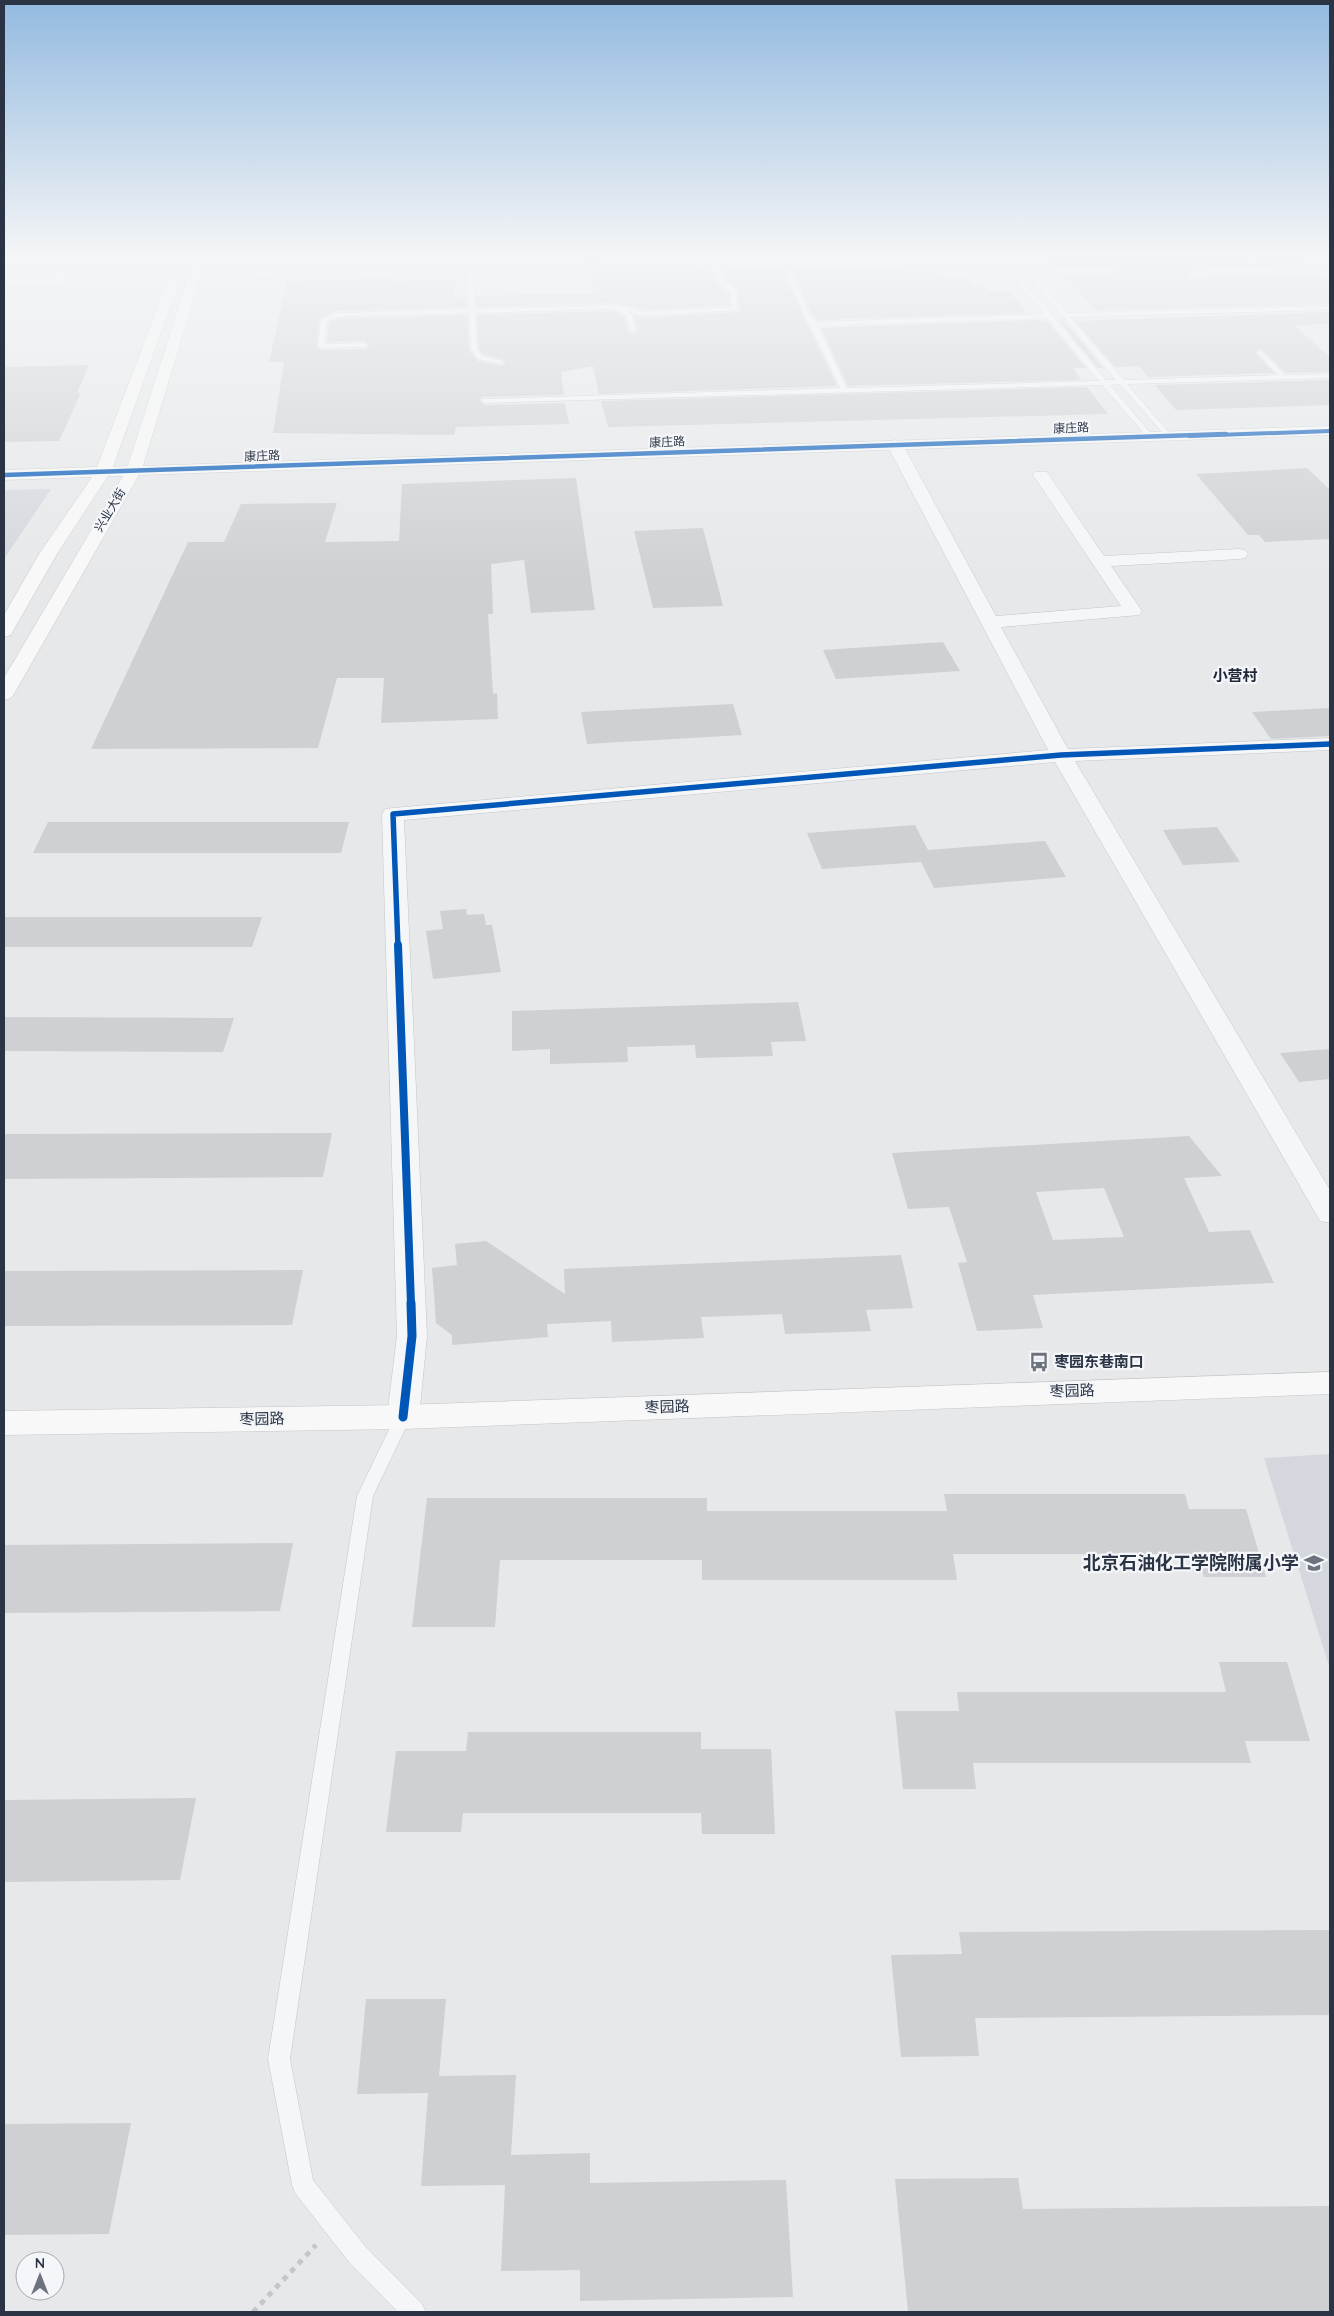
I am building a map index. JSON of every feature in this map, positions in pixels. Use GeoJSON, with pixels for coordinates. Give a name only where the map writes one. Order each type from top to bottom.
{"type":"FeatureCollection","features":[{"type":"Feature","properties":{"kind":"main road","name":"兴业大街"},"geometry":{"type":"LineString","coordinates":[[4,631],[48,554],[103,472],[143,363]]}},
{"type":"Feature","properties":{"kind":"main road","name":"兴业大街"},"geometry":{"type":"LineString","coordinates":[[4,694],[134,471],[166,363]]}},
{"type":"Feature","properties":{"kind":"main road","name":"康庄路"},"geometry":{"type":"LineString","coordinates":[[4,475],[1330,431]]}},
{"type":"Feature","properties":{"kind":"main road","name":"枣园路"},"geometry":{"type":"LineString","coordinates":[[4,1423],[403,1417],[1330,1383]]}},
{"type":"Feature","properties":{"kind":"street"},"geometry":{"type":"LineString","coordinates":[[895,445],[1061,755],[1330,1214]]}},
{"type":"Feature","properties":{"kind":"street"},"geometry":{"type":"LineString","coordinates":[[990,622],[1133,611],[1040,475]]}},
{"type":"Feature","properties":{"kind":"street"},"geometry":{"type":"LineString","coordinates":[[1099,561],[1239,554]]}},
{"type":"Feature","properties":{"kind":"street"},"geometry":{"type":"LineString","coordinates":[[403,1417],[412,1336],[393,814],[1061,755],[1330,744]]}},
{"type":"Feature","properties":{"kind":"lane"},"geometry":{"type":"LineString","coordinates":[[832,363],[845,391]]}},
{"type":"Feature","properties":{"kind":"lane"},"geometry":{"type":"LineString","coordinates":[[1088,363],[1149,437]]}},
{"type":"Feature","properties":{"kind":"lane"},"geometry":{"type":"LineString","coordinates":[[1106,363],[1167,436]]}},
{"type":"Feature","properties":{"kind":"lane"},"geometry":{"type":"LineString","coordinates":[[1270,363],[1283,377]]}},
{"type":"Feature","properties":{"kind":"lane"},"geometry":{"type":"LineString","coordinates":[[1096,373],[1103,375],[1113,372]]}},
{"type":"Feature","properties":{"kind":"lane"},"geometry":{"type":"LineString","coordinates":[[484,401],[1330,376]]}},
{"type":"Feature","properties":{"kind":"lane"},"geometry":{"type":"LineString","coordinates":[[403,1417],[365,1496],[279,2059],[302,2185],[358,2254],[414,2312]]}},
{"type":"Feature","properties":{"kind":"path"},"geometry":{"type":"LineString","coordinates":[[253,2312],[335,2226]]}},
{"type":"Feature","properties":{"kind":"shaded area"},"geometry":{"type":"Polygon","coordinates":[[[51,489],[4,559],[4,490],[51,489]]]}},
{"type":"Feature","properties":{"kind":"shaded area","name":"北京石油化工学院附属小学"},"geometry":{"type":"Polygon","coordinates":[[[1330,1454],[1330,1669],[1264,1458],[1330,1454]]]}},
{"type":"Feature","properties":{"kind":"building"},"geometry":{"type":"Polygon","coordinates":[[[284,363],[488,363],[501,366],[505,364],[826,363],[837,386],[599,394],[593,366],[561,372],[564,395],[482,397],[479,400],[485,405],[565,403],[569,424],[456,427],[454,435],[273,433],[284,363]]]}},
{"type":"Feature","properties":{"kind":"building"},"geometry":{"type":"Polygon","coordinates":[[[837,363],[1082,363],[1086,368],[1073,368],[1081,380],[848,386],[837,363]]]}},
{"type":"Feature","properties":{"kind":"building"},"geometry":{"type":"Polygon","coordinates":[[[1094,363],[1099,363],[1103,368],[1098,368],[1094,363]]]}},
{"type":"Feature","properties":{"kind":"building"},"geometry":{"type":"Polygon","coordinates":[[[1112,363],[1265,363],[1274,373],[1148,377],[1139,366],[1115,367],[1112,363]]]}},
{"type":"Feature","properties":{"kind":"building"},"geometry":{"type":"Polygon","coordinates":[[[1276,363],[1330,363],[1330,372],[1286,373],[1276,363]]]}},
{"type":"Feature","properties":{"kind":"building"},"geometry":{"type":"Polygon","coordinates":[[[89,365],[77,393],[81,393],[59,441],[4,442],[4,367],[89,365]]]}},
{"type":"Feature","properties":{"kind":"building"},"geometry":{"type":"Polygon","coordinates":[[[1330,380],[1330,405],[1176,410],[1155,385],[1330,380]]]}},
{"type":"Feature","properties":{"kind":"building"},"geometry":{"type":"Polygon","coordinates":[[[1087,387],[1108,414],[608,427],[601,401],[1087,387]]]}},
{"type":"Feature","properties":{"kind":"building"},"geometry":{"type":"Polygon","coordinates":[[[1307,468],[1330,490],[1330,539],[1265,542],[1259,535],[1248,535],[1196,474],[1307,468]]]}},
{"type":"Feature","properties":{"kind":"building"},"geometry":{"type":"Polygon","coordinates":[[[576,478],[595,610],[531,613],[524,560],[491,564],[493,614],[488,614],[493,694],[497,693],[498,719],[381,723],[384,678],[337,678],[318,748],[91,749],[188,542],[224,542],[241,504],[337,503],[325,542],[399,541],[402,484],[576,478]]]}},
{"type":"Feature","properties":{"kind":"building"},"geometry":{"type":"Polygon","coordinates":[[[703,528],[723,606],[653,608],[634,531],[703,528]]]}},
{"type":"Feature","properties":{"kind":"building"},"geometry":{"type":"Polygon","coordinates":[[[943,642],[960,671],[836,679],[823,650],[943,642]]]}},
{"type":"Feature","properties":{"kind":"building"},"geometry":{"type":"Polygon","coordinates":[[[733,704],[742,735],[587,744],[581,712],[733,704]]]}},
{"type":"Feature","properties":{"kind":"building"},"geometry":{"type":"Polygon","coordinates":[[[1330,708],[1330,736],[1271,739],[1252,712],[1330,708]]]}},
{"type":"Feature","properties":{"kind":"building"},"geometry":{"type":"Polygon","coordinates":[[[48,822],[349,822],[341,853],[33,853],[48,822]]]}},
{"type":"Feature","properties":{"kind":"building"},"geometry":{"type":"Polygon","coordinates":[[[915,825],[928,850],[1045,841],[1066,877],[934,888],[921,862],[822,869],[807,833],[915,825]]]}},
{"type":"Feature","properties":{"kind":"building"},"geometry":{"type":"Polygon","coordinates":[[[1217,827],[1240,862],[1183,865],[1163,830],[1217,827]]]}},
{"type":"Feature","properties":{"kind":"building"},"geometry":{"type":"Polygon","coordinates":[[[466,909],[467,915],[484,914],[486,925],[492,925],[501,972],[433,979],[426,931],[443,929],[440,911],[466,909]]]}},
{"type":"Feature","properties":{"kind":"building"},"geometry":{"type":"Polygon","coordinates":[[[4,917],[262,917],[252,947],[4,947],[4,917]]]}},
{"type":"Feature","properties":{"kind":"building"},"geometry":{"type":"Polygon","coordinates":[[[798,1002],[806,1041],[771,1042],[773,1056],[696,1058],[695,1045],[627,1047],[628,1062],[550,1064],[550,1049],[512,1051],[512,1011],[798,1002]]]}},
{"type":"Feature","properties":{"kind":"building"},"geometry":{"type":"Polygon","coordinates":[[[4,1017],[234,1018],[223,1052],[4,1051],[4,1017]]]}},
{"type":"Feature","properties":{"kind":"building"},"geometry":{"type":"Polygon","coordinates":[[[1330,1049],[1330,1079],[1299,1082],[1280,1053],[1330,1049]]]}},
{"type":"Feature","properties":{"kind":"building"},"geometry":{"type":"Polygon","coordinates":[[[332,1133],[323,1177],[4,1179],[4,1134],[332,1133]]]}},
{"type":"Feature","properties":{"kind":"building"},"geometry":{"type":"Polygon","coordinates":[[[1189,1136],[1222,1176],[1184,1178],[1209,1232],[1250,1230],[1274,1283],[1033,1295],[1043,1328],[977,1331],[958,1263],[967,1262],[949,1207],[908,1209],[892,1153],[1189,1136]],[[1104,1188],[1036,1192],[1053,1240],[1124,1237],[1104,1188]]]}},
{"type":"Feature","properties":{"kind":"building"},"geometry":{"type":"Polygon","coordinates":[[[486,1241],[565,1294],[564,1269],[901,1255],[913,1308],[866,1310],[871,1331],[785,1334],[782,1314],[701,1317],[704,1338],[612,1342],[611,1321],[547,1324],[548,1337],[452,1345],[452,1335],[436,1323],[432,1268],[457,1265],[455,1244],[486,1241]]]}},
{"type":"Feature","properties":{"kind":"building"},"geometry":{"type":"Polygon","coordinates":[[[303,1270],[292,1325],[4,1326],[4,1271],[303,1270]]]}},
{"type":"Feature","properties":{"kind":"building"},"geometry":{"type":"Polygon","coordinates":[[[944,1494],[1185,1494],[1189,1509],[1246,1509],[1266,1577],[1204,1577],[1198,1554],[953,1554],[957,1580],[702,1580],[702,1560],[500,1560],[495,1627],[412,1627],[427,1498],[707,1498],[707,1511],[947,1511],[944,1494]]]}},
{"type":"Feature","properties":{"kind":"building"},"geometry":{"type":"Polygon","coordinates":[[[293,1543],[280,1611],[4,1613],[4,1545],[293,1543]]]}},
{"type":"Feature","properties":{"kind":"building"},"geometry":{"type":"Polygon","coordinates":[[[1219,1662],[1287,1662],[1310,1741],[1245,1741],[1251,1763],[973,1763],[976,1789],[903,1789],[895,1711],[959,1711],[957,1692],[1226,1692],[1219,1662]]]}},
{"type":"Feature","properties":{"kind":"building"},"geometry":{"type":"Polygon","coordinates":[[[468,1732],[701,1732],[701,1749],[771,1749],[775,1834],[702,1834],[701,1813],[463,1813],[461,1832],[386,1832],[396,1751],[466,1751],[468,1732]]]}},
{"type":"Feature","properties":{"kind":"building"},"geometry":{"type":"Polygon","coordinates":[[[196,1798],[180,1880],[4,1882],[4,1800],[196,1798]]]}},
{"type":"Feature","properties":{"kind":"building"},"geometry":{"type":"Polygon","coordinates":[[[1330,1930],[1330,2015],[975,2018],[979,2056],[901,2057],[891,1955],[962,1954],[959,1932],[1330,1930]]]}},
{"type":"Feature","properties":{"kind":"building"},"geometry":{"type":"Polygon","coordinates":[[[366,1999],[446,1999],[439,2076],[516,2075],[511,2155],[590,2153],[590,2183],[786,2180],[793,2297],[580,2301],[580,2270],[501,2271],[505,2185],[421,2186],[428,2093],[357,2094],[366,1999]]]}},
{"type":"Feature","properties":{"kind":"building"},"geometry":{"type":"Polygon","coordinates":[[[131,2123],[109,2234],[4,2235],[4,2124],[131,2123]]]}},
{"type":"Feature","properties":{"kind":"building"},"geometry":{"type":"Polygon","coordinates":[[[1018,2178],[1023,2209],[1330,2206],[1330,2312],[908,2312],[895,2179],[1018,2178]]]}},
{"type":"Feature","properties":{"kind":"cycle path"},"geometry":{"type":"LineString","coordinates":[[4,475],[1330,431]]}},
{"type":"Feature","properties":{"kind":"cycle path"},"geometry":{"type":"LineString","coordinates":[[403,1417],[412,1336],[393,814],[1061,755],[1330,744]]}},
{"type":"Feature","properties":{"kind":"place","name":"枣园东巷南口"},"geometry":{"type":"Point","coordinates":[1039,1362]}},
{"type":"Feature","properties":{"kind":"place","name":"北京石油化工学院附属小学"},"geometry":{"type":"Point","coordinates":[1314,1563]}},
{"type":"Feature","properties":{"kind":"district","name":"小营村"},"geometry":{"type":"Point","coordinates":[1235,676]}}]}
